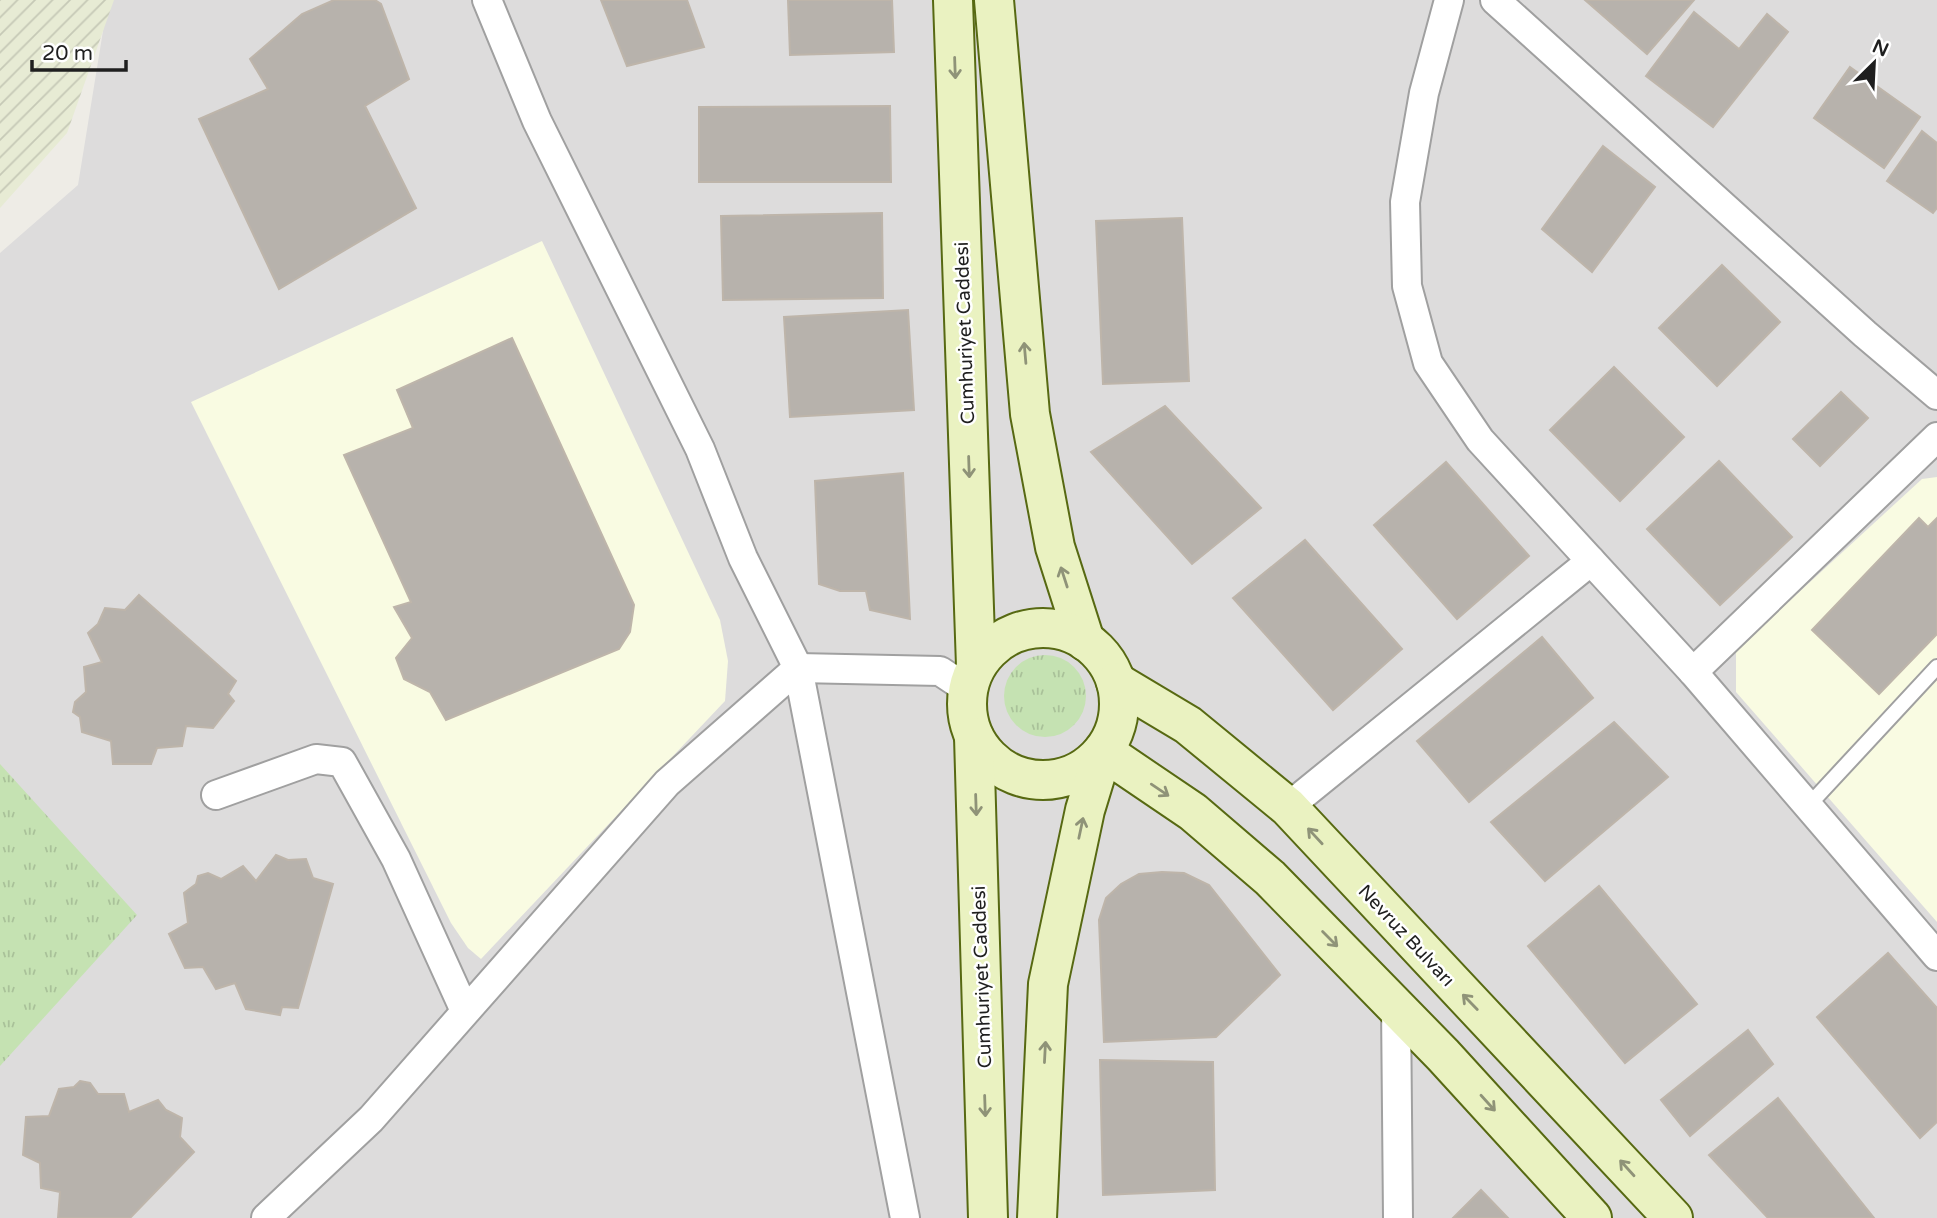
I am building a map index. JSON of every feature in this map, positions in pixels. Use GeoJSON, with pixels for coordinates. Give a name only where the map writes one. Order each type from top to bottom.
{"type":"FeatureCollection","features":[{"type":"Feature","properties":{"kind":"main road","name":"Cumhuriyet Caddesi"},"geometry":{"type":"LineString","coordinates":[[953,0],[972,677]]}},
{"type":"Feature","properties":{"kind":"main road"},"geometry":{"type":"LineString","coordinates":[[994,0],[1030,414],[1055,547],[1086,641]]}},
{"type":"Feature","properties":{"kind":"main road"},"geometry":{"type":"LineString","coordinates":[[1037,1218],[1048,984],[1085,810],[1103,751],[1115,730],[1119,706],[1116,682],[1104,659],[1086,641],[1063,631],[1038,628],[1014,634],[992,647],[972,677],[967,714],[974,737],[988,759],[1010,773],[1035,780],[1060,779],[1084,769],[1103,751]]}},
{"type":"Feature","properties":{"kind":"main road","name":"Nevruz Bulvarı"},"geometry":{"type":"LineString","coordinates":[[1116,682],[1188,724],[1288,807],[1672,1218]]}},
{"type":"Feature","properties":{"kind":"main road","name":"Cumhuriyet Caddesi"},"geometry":{"type":"LineString","coordinates":[[974,737],[988,1218]]}},
{"type":"Feature","properties":{"kind":"main road"},"geometry":{"type":"LineString","coordinates":[[1103,751],[1193,812],[1270,878],[1395,1006],[1592,1218]]}},
{"type":"Feature","properties":{"kind":"street"},"geometry":{"type":"LineString","coordinates":[[487,0],[537,121],[700,449],[743,558],[798,668],[905,1218]]}},
{"type":"Feature","properties":{"kind":"street"},"geometry":{"type":"LineString","coordinates":[[1449,0],[1424,93],[1405,202],[1406,286],[1428,363],[1480,440],[1693,672],[1937,956]]}},
{"type":"Feature","properties":{"kind":"street"},"geometry":{"type":"LineString","coordinates":[[1495,0],[1865,334],[1937,395]]}},
{"type":"Feature","properties":{"kind":"street"},"geometry":{"type":"LineString","coordinates":[[1693,672],[1937,437]]}},
{"type":"Feature","properties":{"kind":"street"},"geometry":{"type":"LineString","coordinates":[[1288,807],[1591,561]]}},
{"type":"Feature","properties":{"kind":"street"},"geometry":{"type":"LineString","coordinates":[[266,1218],[371,1119],[667,783],[798,668],[940,671],[972,677]]}},
{"type":"Feature","properties":{"kind":"street"},"geometry":{"type":"LineString","coordinates":[[216,795],[316,759],[342,762],[396,859],[465,1011]]}},
{"type":"Feature","properties":{"kind":"street"},"geometry":{"type":"LineString","coordinates":[[1395,1006],[1398,1218]]}},
{"type":"Feature","properties":{"kind":"lane"},"geometry":{"type":"LineString","coordinates":[[1808,806],[1937,667]]}},
{"type":"Feature","properties":{"kind":"shaded area"},"geometry":{"type":"Polygon","coordinates":[[[0,0],[114,0],[67,133],[0,208],[0,0]]]}},
{"type":"Feature","properties":{"kind":"shaded area"},"geometry":{"type":"Polygon","coordinates":[[[108,0],[1937,0],[1937,1218],[0,1218],[0,253],[78,185],[108,0]]]}},
{"type":"Feature","properties":{"kind":"shaded area"},"geometry":{"type":"Polygon","coordinates":[[[542,241],[720,620],[728,661],[725,701],[481,959],[468,948],[451,923],[191,402],[542,241]]]}},
{"type":"Feature","properties":{"kind":"shaded area"},"geometry":{"type":"Polygon","coordinates":[[[1937,477],[1937,922],[1736,692],[1736,650],[1922,479],[1937,477]]]}},
{"type":"Feature","properties":{"kind":"green space"},"geometry":{"type":"Polygon","coordinates":[[[1045,655],[1061,659],[1074,667],[1082,680],[1086,696],[1082,712],[1074,725],[1061,733],[1045,737],[1029,733],[1016,725],[1008,712],[1004,696],[1008,680],[1016,667],[1029,659],[1045,655]]]}},
{"type":"Feature","properties":{"kind":"green space"},"geometry":{"type":"Polygon","coordinates":[[[0,764],[137,915],[0,1066],[0,764]]]}},
{"type":"Feature","properties":{"kind":"building"},"geometry":{"type":"Polygon","coordinates":[[[334,0],[375,0],[381,4],[409,79],[365,106],[416,208],[279,289],[199,119],[268,89],[250,59],[302,14],[334,0]]]}},
{"type":"Feature","properties":{"kind":"building"},"geometry":{"type":"Polygon","coordinates":[[[601,0],[687,0],[704,47],[627,66],[601,0]]]}},
{"type":"Feature","properties":{"kind":"building"},"geometry":{"type":"Polygon","coordinates":[[[788,0],[892,0],[894,52],[790,55],[788,0]]]}},
{"type":"Feature","properties":{"kind":"building"},"geometry":{"type":"Polygon","coordinates":[[[1585,0],[1694,0],[1647,54],[1585,0]]]}},
{"type":"Feature","properties":{"kind":"building"},"geometry":{"type":"Polygon","coordinates":[[[1694,12],[1739,49],[1767,14],[1788,32],[1713,127],[1646,76],[1694,12]]]}},
{"type":"Feature","properties":{"kind":"building"},"geometry":{"type":"Polygon","coordinates":[[[1850,67],[1920,117],[1884,168],[1814,118],[1850,67]]]}},
{"type":"Feature","properties":{"kind":"building"},"geometry":{"type":"Polygon","coordinates":[[[890,106],[891,182],[699,182],[699,107],[890,106]]]}},
{"type":"Feature","properties":{"kind":"building"},"geometry":{"type":"Polygon","coordinates":[[[1922,131],[1937,143],[1937,208],[1933,213],[1887,181],[1922,131]]]}},
{"type":"Feature","properties":{"kind":"building"},"geometry":{"type":"Polygon","coordinates":[[[1603,146],[1655,187],[1592,272],[1542,229],[1603,146]]]}},
{"type":"Feature","properties":{"kind":"building"},"geometry":{"type":"Polygon","coordinates":[[[882,213],[883,298],[723,300],[721,216],[882,213]]]}},
{"type":"Feature","properties":{"kind":"building"},"geometry":{"type":"Polygon","coordinates":[[[1182,218],[1189,381],[1103,384],[1096,221],[1182,218]]]}},
{"type":"Feature","properties":{"kind":"building"},"geometry":{"type":"Polygon","coordinates":[[[1722,265],[1780,322],[1717,386],[1659,328],[1722,265]]]}},
{"type":"Feature","properties":{"kind":"building"},"geometry":{"type":"Polygon","coordinates":[[[908,310],[914,410],[790,417],[784,317],[908,310]]]}},
{"type":"Feature","properties":{"kind":"building"},"geometry":{"type":"Polygon","coordinates":[[[512,338],[634,605],[630,632],[619,649],[446,720],[430,692],[404,679],[396,658],[412,638],[394,607],[411,602],[344,455],[413,428],[397,390],[512,338]]]}},
{"type":"Feature","properties":{"kind":"building"},"geometry":{"type":"Polygon","coordinates":[[[1614,367],[1684,437],[1620,501],[1550,430],[1614,367]]]}},
{"type":"Feature","properties":{"kind":"building"},"geometry":{"type":"Polygon","coordinates":[[[1841,392],[1868,418],[1820,466],[1793,439],[1841,392]]]}},
{"type":"Feature","properties":{"kind":"building"},"geometry":{"type":"Polygon","coordinates":[[[1165,406],[1261,508],[1192,564],[1091,452],[1165,406]]]}},
{"type":"Feature","properties":{"kind":"building"},"geometry":{"type":"Polygon","coordinates":[[[1719,461],[1792,537],[1720,605],[1647,529],[1719,461]]]}},
{"type":"Feature","properties":{"kind":"building"},"geometry":{"type":"Polygon","coordinates":[[[1446,462],[1529,556],[1457,619],[1374,525],[1446,462]]]}},
{"type":"Feature","properties":{"kind":"building"},"geometry":{"type":"Polygon","coordinates":[[[903,473],[910,619],[870,610],[866,591],[840,591],[819,584],[815,481],[903,473]]]}},
{"type":"Feature","properties":{"kind":"building"},"geometry":{"type":"Polygon","coordinates":[[[1919,518],[1928,527],[1937,518],[1937,634],[1879,694],[1812,630],[1919,518]]]}},
{"type":"Feature","properties":{"kind":"building"},"geometry":{"type":"Polygon","coordinates":[[[1305,540],[1402,649],[1333,710],[1233,598],[1305,540]]]}},
{"type":"Feature","properties":{"kind":"building"},"geometry":{"type":"Polygon","coordinates":[[[139,595],[236,681],[228,694],[234,701],[213,728],[186,726],[182,746],[157,748],[151,764],[113,764],[111,741],[82,732],[80,717],[73,712],[75,702],[86,692],[84,667],[102,662],[88,633],[98,624],[105,608],[125,610],[139,595]]]}},
{"type":"Feature","properties":{"kind":"building"},"geometry":{"type":"Polygon","coordinates":[[[1542,637],[1593,698],[1469,802],[1417,741],[1542,637]]]}},
{"type":"Feature","properties":{"kind":"building"},"geometry":{"type":"Polygon","coordinates":[[[1614,722],[1668,777],[1545,881],[1491,822],[1614,722]]]}},
{"type":"Feature","properties":{"kind":"building"},"geometry":{"type":"Polygon","coordinates":[[[276,855],[288,860],[306,859],[313,878],[333,884],[298,1008],[282,1007],[280,1015],[246,1009],[235,983],[216,989],[203,967],[185,968],[169,934],[188,923],[184,893],[196,884],[198,876],[208,873],[221,879],[243,866],[256,881],[276,855]]]}},
{"type":"Feature","properties":{"kind":"building"},"geometry":{"type":"Polygon","coordinates":[[[1184,873],[1209,885],[1280,975],[1216,1037],[1104,1042],[1099,920],[1106,898],[1121,884],[1139,874],[1184,873]]]}},
{"type":"Feature","properties":{"kind":"building"},"geometry":{"type":"Polygon","coordinates":[[[1599,886],[1697,1004],[1625,1063],[1528,946],[1599,886]]]}},
{"type":"Feature","properties":{"kind":"building"},"geometry":{"type":"Polygon","coordinates":[[[1888,953],[1937,1008],[1937,1122],[1920,1138],[1817,1017],[1888,953]]]}},
{"type":"Feature","properties":{"kind":"building"},"geometry":{"type":"Polygon","coordinates":[[[1748,1030],[1773,1064],[1690,1136],[1661,1100],[1748,1030]]]}},
{"type":"Feature","properties":{"kind":"building"},"geometry":{"type":"Polygon","coordinates":[[[1100,1060],[1213,1062],[1215,1190],[1103,1195],[1100,1060]]]}},
{"type":"Feature","properties":{"kind":"building"},"geometry":{"type":"Polygon","coordinates":[[[80,1081],[90,1083],[98,1094],[124,1094],[129,1112],[158,1100],[166,1110],[182,1118],[180,1137],[194,1152],[130,1218],[58,1218],[60,1192],[41,1188],[40,1163],[23,1155],[26,1117],[49,1116],[59,1089],[74,1087],[80,1081]]]}},
{"type":"Feature","properties":{"kind":"building"},"geometry":{"type":"Polygon","coordinates":[[[1778,1098],[1874,1218],[1768,1218],[1709,1155],[1778,1098]]]}},
{"type":"Feature","properties":{"kind":"building"},"geometry":{"type":"Polygon","coordinates":[[[1481,1190],[1508,1218],[1453,1218],[1481,1190]]]}}]}
